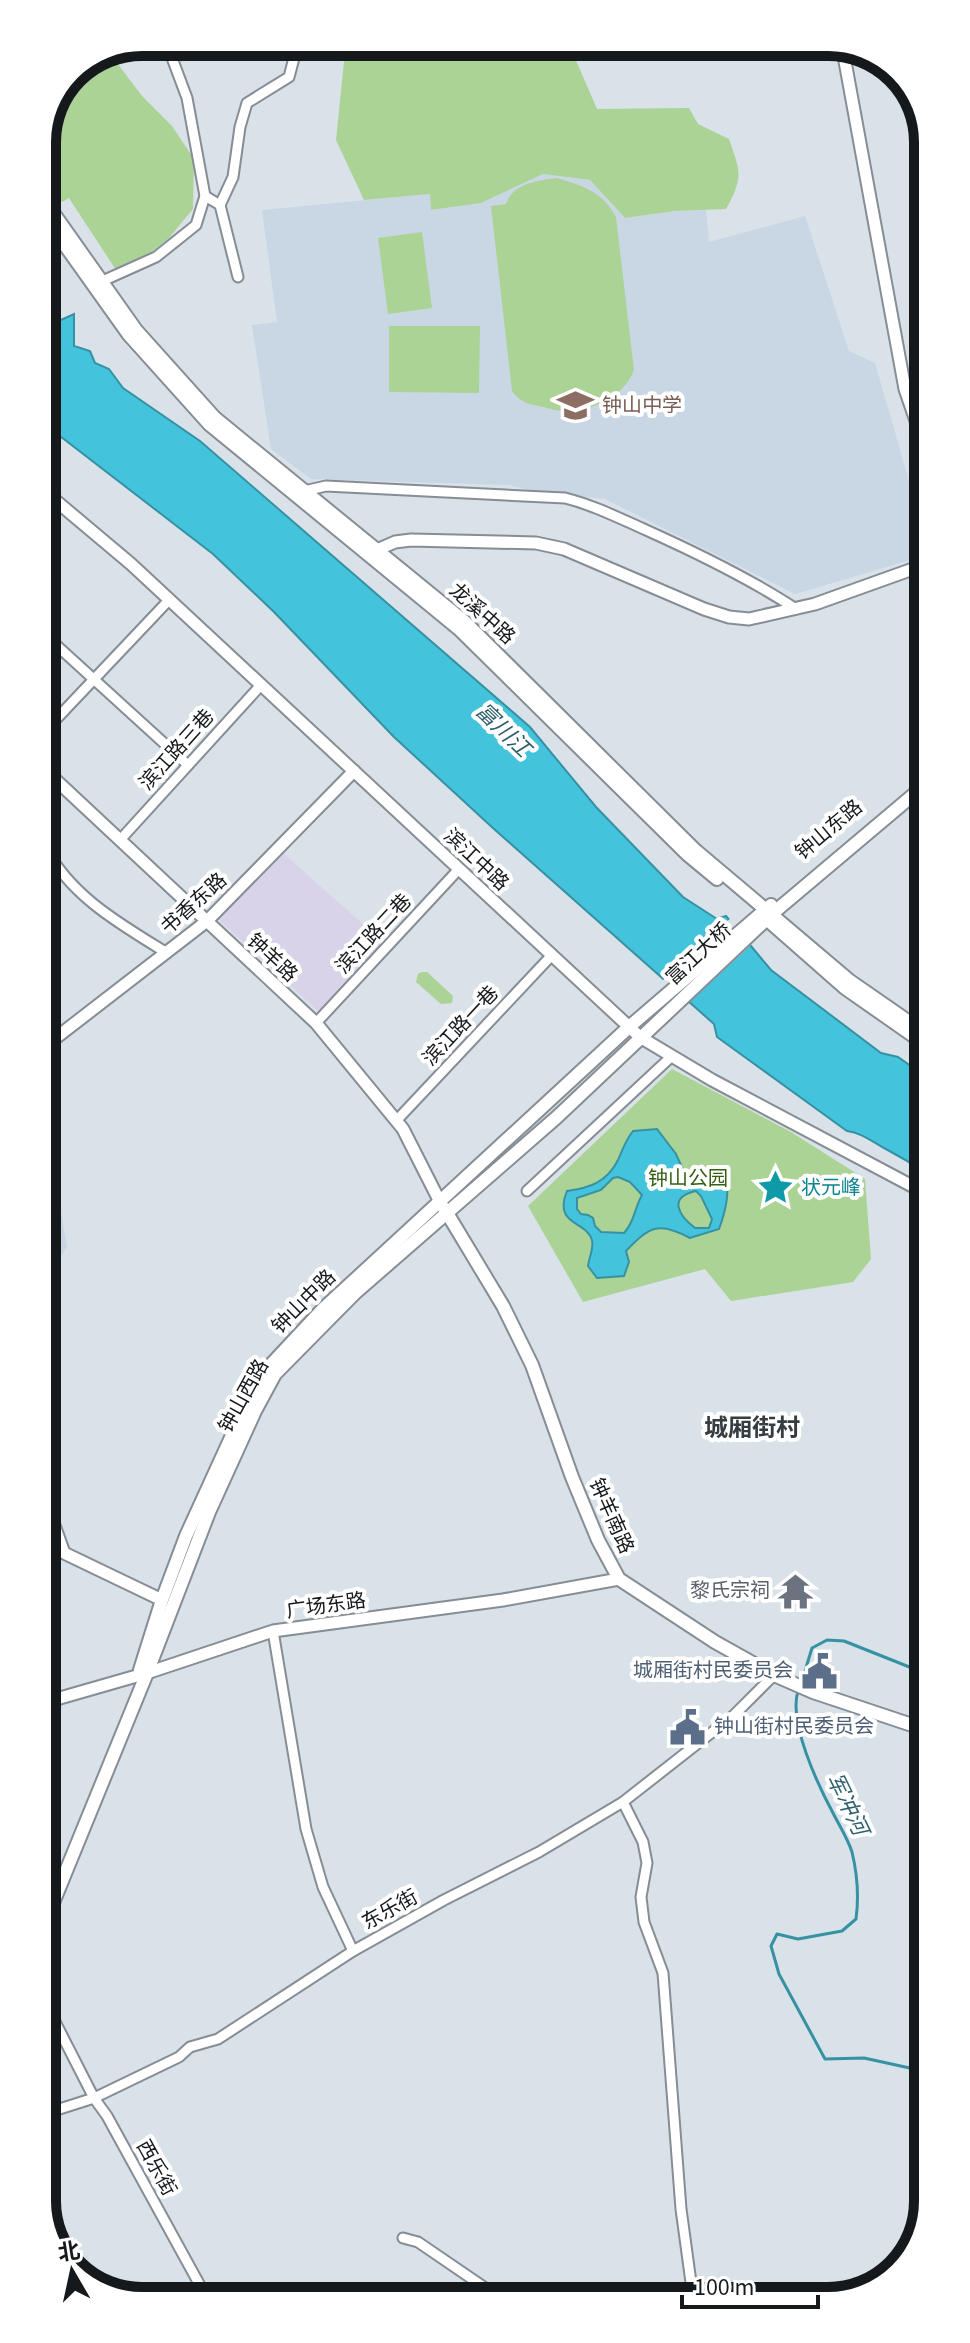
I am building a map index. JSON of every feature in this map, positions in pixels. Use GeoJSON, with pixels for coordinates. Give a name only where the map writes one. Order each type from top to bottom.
{"type":"FeatureCollection","features":[{"type":"Feature","properties":{"kind":"main road","name":"龙溪中路"},"geometry":{"type":"LineString","coordinates":[[56,219],[129,335],[209,424],[465,622],[694,849],[845,988],[914,1036]]}},
{"type":"Feature","properties":{"kind":"main road","name":"龙溪中路"},"geometry":{"type":"LineString","coordinates":[[56,231],[136,330],[207,410],[372,552]]}},
{"type":"Feature","properties":{"kind":"main road","name":"钟山东路"},"geometry":{"type":"LineString","coordinates":[[766,914],[914,787]]}},
{"type":"Feature","properties":{"kind":"main road","name":"钟山东路"},"geometry":{"type":"LineString","coordinates":[[766,914],[914,794]]}},
{"type":"Feature","properties":{"kind":"main road","name":"龙溪中路"},"geometry":{"type":"LineString","coordinates":[[766,914],[850,981],[914,1025]]}},
{"type":"Feature","properties":{"kind":"main road","name":"富江大桥"},"geometry":{"type":"LineString","coordinates":[[654,1005],[766,914]]}},
{"type":"Feature","properties":{"kind":"main road","name":"富江大桥"},"geometry":{"type":"LineString","coordinates":[[660,1018],[766,914]]}},
{"type":"Feature","properties":{"kind":"main road","name":"钟山中路"},"geometry":{"type":"LineString","coordinates":[[56,1876],[142,1674],[162,1600],[186,1536],[245,1407],[266,1370],[322,1310],[443,1207],[654,1005]]}},
{"type":"Feature","properties":{"kind":"main road","name":"钟山西路"},"geometry":{"type":"LineString","coordinates":[[56,1894],[209,1512],[275,1374],[443,1207],[557,1117],[660,1018]]}},
{"type":"Feature","properties":{"kind":"main road","name":"钟羊南路"},"geometry":{"type":"LineString","coordinates":[[443,1207],[503,1306],[532,1365],[577,1490],[619,1579],[715,1642],[774,1675],[813,1692],[914,1726]]}},
{"type":"Feature","properties":{"kind":"street"},"geometry":{"type":"LineString","coordinates":[[97,283],[156,257],[196,225],[205,196],[187,98],[171,56]]}},
{"type":"Feature","properties":{"kind":"street"},"geometry":{"type":"LineString","coordinates":[[238,277],[220,205],[233,177],[240,127],[247,103],[289,77],[293,56]]}},
{"type":"Feature","properties":{"kind":"street"},"geometry":{"type":"LineString","coordinates":[[844,58],[905,389],[914,415]]}},
{"type":"Feature","properties":{"kind":"street"},"geometry":{"type":"LineString","coordinates":[[205,196],[220,205]]}},
{"type":"Feature","properties":{"kind":"street"},"geometry":{"type":"LineString","coordinates":[[304,491],[326,486],[565,498],[586,503],[682,547],[765,589],[796,609]]}},
{"type":"Feature","properties":{"kind":"street","name":"滨江中路"},"geometry":{"type":"LineString","coordinates":[[56,502],[169,600],[640,1037],[762,1108],[914,1187]]}},
{"type":"Feature","properties":{"kind":"street"},"geometry":{"type":"LineString","coordinates":[[372,552],[395,542],[411,540],[536,543],[592,559],[704,609],[749,619],[815,604],[914,569]]}},
{"type":"Feature","properties":{"kind":"street"},"geometry":{"type":"LineString","coordinates":[[56,719],[169,600]]}},
{"type":"Feature","properties":{"kind":"street"},"geometry":{"type":"LineString","coordinates":[[56,645],[188,765]]}},
{"type":"Feature","properties":{"kind":"street","name":"滨江路三巷"},"geometry":{"type":"LineString","coordinates":[[120,840],[261,685]]}},
{"type":"Feature","properties":{"kind":"street","name":"书香东路"},"geometry":{"type":"LineString","coordinates":[[56,1038],[207,921],[354,771]]}},
{"type":"Feature","properties":{"kind":"street","name":"钟羊路"},"geometry":{"type":"LineString","coordinates":[[56,781],[316,1023],[403,1129],[443,1207]]}},
{"type":"Feature","properties":{"kind":"street"},"geometry":{"type":"LineString","coordinates":[[56,866],[85,898],[167,953]]}},
{"type":"Feature","properties":{"kind":"street","name":"滨江路二巷"},"geometry":{"type":"LineString","coordinates":[[316,1023],[459,869]]}},
{"type":"Feature","properties":{"kind":"street","name":"滨江路一巷"},"geometry":{"type":"LineString","coordinates":[[396,1121],[552,955]]}},
{"type":"Feature","properties":{"kind":"street"},"geometry":{"type":"LineString","coordinates":[[527,1191],[672,1056]]}},
{"type":"Feature","properties":{"kind":"street"},"geometry":{"type":"LineString","coordinates":[[56,1531],[64,1553],[162,1600]]}},
{"type":"Feature","properties":{"kind":"street","name":"广场东路"},"geometry":{"type":"LineString","coordinates":[[56,1699],[273,1631],[503,1600],[619,1579]]}},
{"type":"Feature","properties":{"kind":"street"},"geometry":{"type":"LineString","coordinates":[[273,1631],[306,1829],[323,1887],[353,1951]]}},
{"type":"Feature","properties":{"kind":"street","name":"东乐街"},"geometry":{"type":"LineString","coordinates":[[94,2098],[179,2057],[190,2047],[218,2039],[353,1951],[539,1852],[623,1802],[734,1715],[774,1675]]}},
{"type":"Feature","properties":{"kind":"street"},"geometry":{"type":"LineString","coordinates":[[623,1802],[643,1842],[647,1863],[641,1897],[644,1922],[663,1973],[681,2209],[692,2287]]}},
{"type":"Feature","properties":{"kind":"street"},"geometry":{"type":"LineString","coordinates":[[56,2024],[94,2098],[56,2110]]}},
{"type":"Feature","properties":{"kind":"street","name":"西乐街"},"geometry":{"type":"LineString","coordinates":[[94,2098],[107,2116],[201,2287]]}},
{"type":"Feature","properties":{"kind":"street"},"geometry":{"type":"LineString","coordinates":[[403,2238],[418,2242],[484,2287]]}},
{"type":"Feature","properties":{"kind":"shaded area","name":"钟山中学"},"geometry":{"type":"Polygon","coordinates":[[[543,174],[590,180],[625,218],[706,210],[709,242],[805,216],[849,351],[875,363],[914,498],[914,559],[795,594],[605,499],[538,492],[509,485],[311,479],[271,449],[252,325],[277,322],[262,210],[430,194],[432,210],[481,203],[543,174]]]}},
{"type":"Feature","properties":{"kind":"shaded area"},"geometry":{"type":"Polygon","coordinates":[[[282,852],[384,943],[320,1013],[216,917],[282,852]]]}},
{"type":"Feature","properties":{"kind":"shaded area"},"geometry":{"type":"Polygon","coordinates":[[[56,1189],[67,1247],[56,1258],[56,1189]]]}},
{"type":"Feature","properties":{"kind":"green space"},"geometry":{"type":"Polygon","coordinates":[[[345,56],[574,56],[597,109],[689,108],[698,124],[729,139],[738,167],[738,181],[726,209],[675,211],[625,218],[590,180],[543,174],[481,203],[431,210],[430,194],[364,200],[336,140],[345,56]]]}},
{"type":"Feature","properties":{"kind":"green space"},"geometry":{"type":"Polygon","coordinates":[[[116,61],[142,96],[172,126],[194,159],[193,209],[168,239],[120,276],[69,198],[62,202],[56,194],[56,136],[63,109],[81,81],[94,70],[116,61]]]}},
{"type":"Feature","properties":{"kind":"green space"},"geometry":{"type":"Polygon","coordinates":[[[556,178],[591,191],[605,201],[616,217],[634,370],[623,388],[606,401],[565,411],[527,403],[512,391],[491,206],[506,204],[514,192],[526,184],[556,178]]]}},
{"type":"Feature","properties":{"kind":"green space"},"geometry":{"type":"Polygon","coordinates":[[[422,232],[432,308],[388,314],[378,238],[422,232]]]}},
{"type":"Feature","properties":{"kind":"green space"},"geometry":{"type":"Polygon","coordinates":[[[389,326],[480,326],[479,393],[389,392],[389,326]]]}},
{"type":"Feature","properties":{"kind":"green space"},"geometry":{"type":"Polygon","coordinates":[[[427,972],[453,996],[452,1003],[441,1004],[416,982],[418,974],[427,972]]]}},
{"type":"Feature","properties":{"kind":"green space","name":"钟山公园"},"geometry":{"type":"Polygon","coordinates":[[[672,1069],[791,1132],[865,1179],[871,1259],[853,1282],[731,1301],[705,1269],[583,1302],[528,1206],[672,1069]]]}},
{"type":"Feature","properties":{"kind":"water","name":"富川江"},"geometry":{"type":"Polygon","coordinates":[[[74,314],[74,346],[90,351],[95,363],[109,369],[123,388],[200,441],[530,727],[596,807],[683,897],[717,919],[726,916],[771,970],[881,1053],[898,1057],[914,1068],[914,1166],[866,1138],[847,1131],[717,1037],[714,1024],[394,737],[274,612],[213,554],[56,433],[56,322],[74,314]]]}},
{"type":"Feature","properties":{"kind":"water"},"geometry":{"type":"Polygon","coordinates":[[[657,1129],[693,1184],[724,1170],[727,1200],[724,1215],[719,1229],[690,1238],[670,1229],[649,1231],[626,1251],[629,1262],[624,1276],[597,1278],[588,1266],[592,1240],[584,1229],[567,1217],[564,1202],[567,1191],[590,1186],[609,1174],[633,1131],[657,1129]],[[618,1177],[601,1190],[577,1198],[577,1209],[593,1218],[601,1232],[624,1233],[642,1195],[630,1182],[618,1177]],[[696,1191],[682,1197],[680,1212],[695,1228],[709,1228],[712,1219],[696,1191]]]}},
{"type":"Feature","properties":{"kind":"pier"},"geometry":{"type":"Polygon","coordinates":[[[732,917],[753,943],[686,1005],[661,982],[732,917]]]}},
{"type":"Feature","properties":{"kind":"waterway","name":"军冲河"},"geometry":{"type":"LineString","coordinates":[[801,1684],[812,1648],[827,1640],[844,1641],[914,1669]]}},
{"type":"Feature","properties":{"kind":"waterway","name":"军冲河"},"geometry":{"type":"LineString","coordinates":[[798,1691],[797,1719],[806,1753],[852,1852],[857,1911],[856,1919],[842,1931],[798,1939],[777,1934],[771,1946],[779,1974],[825,2059],[864,2058],[914,2069]]}},
{"type":"Feature","properties":{"kind":"place","name":"钟山中学"},"geometry":{"type":"Point","coordinates":[576,406]}},
{"type":"Feature","properties":{"kind":"place","name":"状元峰"},"geometry":{"type":"Point","coordinates":[775,1188]}},
{"type":"Feature","properties":{"kind":"place","name":"黎氏宗祠"},"geometry":{"type":"Point","coordinates":[796,1591]}},
{"type":"Feature","properties":{"kind":"place","name":"城厢街村民委员会"},"geometry":{"type":"Point","coordinates":[819,1671]}},
{"type":"Feature","properties":{"kind":"place","name":"钟山街村民委员会"},"geometry":{"type":"Point","coordinates":[688,1727]}},
{"type":"Feature","properties":{"kind":"district","name":"城厢街村"},"geometry":{"type":"Point","coordinates":[752,1428]}}]}
